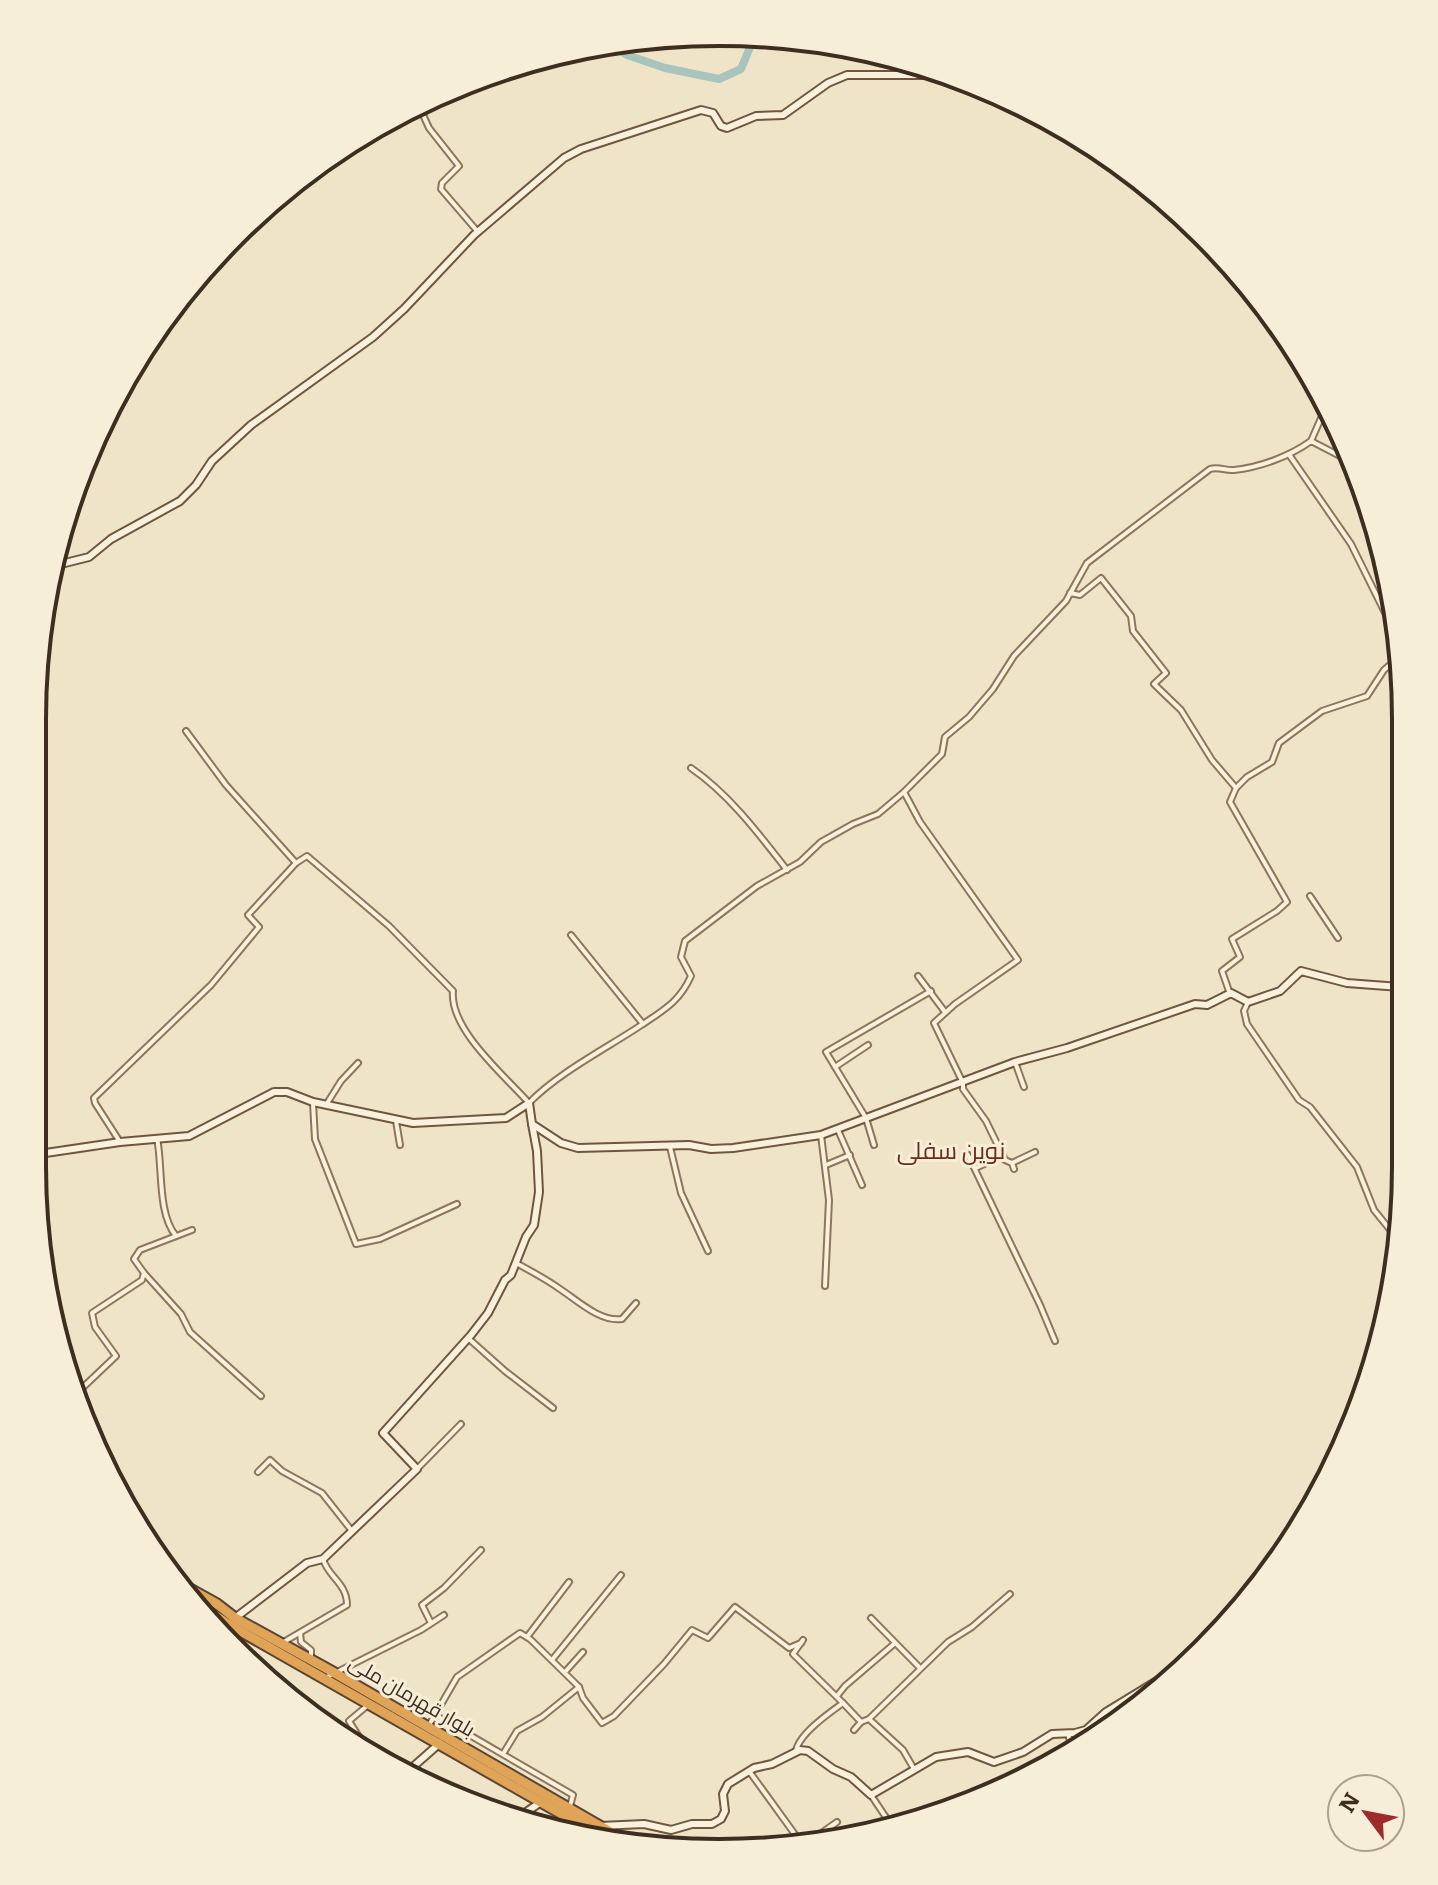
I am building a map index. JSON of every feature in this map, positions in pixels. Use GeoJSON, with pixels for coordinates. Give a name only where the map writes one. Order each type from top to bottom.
{"type":"FeatureCollection","features":[{"type":"Feature","properties":{"kind":"highway","name":"بلوار قهرمان ملی"},"geometry":{"type":"LineString","coordinates":[[201,1595],[217,1604],[232,1621],[428,1726],[570,1809],[592,1827]]}},
{"type":"Feature","properties":{"kind":"highway","name":"بلوار قهرمان ملی"},"geometry":{"type":"LineString","coordinates":[[216,1613],[311,1660],[370,1703],[541,1802],[591,1826]]}},
{"type":"Feature","properties":{"kind":"street"},"geometry":{"type":"LineString","coordinates":[[65,563],[89,557],[111,539],[180,501],[196,485],[209,465],[251,425],[382,330],[478,232],[541,176],[581,149],[701,110],[713,113],[721,126],[727,128],[756,116],[783,115],[834,78],[847,75],[876,73],[918,77]]}},
{"type":"Feature","properties":{"kind":"street"},"geometry":{"type":"LineString","coordinates":[[424,117],[459,166],[442,183],[441,189],[478,232]]}},
{"type":"Feature","properties":{"kind":"street"},"geometry":{"type":"LineString","coordinates":[[46,1153],[189,1136],[274,1092],[287,1092],[313,1102],[396,1121],[436,1123],[506,1118],[529,1103],[545,1087],[663,1013],[687,987],[691,976],[681,957],[685,941],[757,886],[812,854],[821,842],[878,814],[904,792],[942,754],[945,737],[969,717],[993,689],[1014,656],[1070,593],[1087,563],[1210,469],[1217,466],[1231,471],[1290,455],[1311,441],[1321,418]]}},
{"type":"Feature","properties":{"kind":"street"},"geometry":{"type":"LineString","coordinates":[[1311,441],[1338,455]]}},
{"type":"Feature","properties":{"kind":"street"},"geometry":{"type":"LineString","coordinates":[[1290,455],[1351,544],[1382,607]]}},
{"type":"Feature","properties":{"kind":"street"},"geometry":{"type":"LineString","coordinates":[[1070,593],[1080,595],[1101,578],[1131,616],[1133,631],[1166,673],[1154,684],[1181,710],[1212,760],[1236,788]]}},
{"type":"Feature","properties":{"kind":"street"},"geometry":{"type":"LineString","coordinates":[[1390,665],[1367,696],[1322,711],[1279,743],[1272,762],[1247,777],[1236,788],[1230,802],[1287,902],[1232,939],[1240,957],[1222,971],[1230,994],[1248,1002],[1280,991],[1301,971],[1347,983],[1392,986]]}},
{"type":"Feature","properties":{"kind":"street"},"geometry":{"type":"LineString","coordinates":[[186,731],[226,785],[296,863]]}},
{"type":"Feature","properties":{"kind":"street"},"geometry":{"type":"LineString","coordinates":[[691,768],[704,777],[755,830],[787,870]]}},
{"type":"Feature","properties":{"kind":"street"},"geometry":{"type":"LineString","coordinates":[[904,792],[920,822],[1018,960],[934,1023],[963,1083],[963,1089],[986,1121],[1005,1160],[1013,1166],[1035,1152]]}},
{"type":"Feature","properties":{"kind":"street"},"geometry":{"type":"LineString","coordinates":[[120,1142],[94,1098],[211,985],[259,927],[248,915],[296,863],[307,856],[427,962],[453,991],[452,1002],[480,1053],[529,1103],[537,1151],[539,1192],[534,1225],[488,1313],[383,1433],[417,1469]]}},
{"type":"Feature","properties":{"kind":"street"},"geometry":{"type":"LineString","coordinates":[[1310,896],[1338,938]]}},
{"type":"Feature","properties":{"kind":"street"},"geometry":{"type":"LineString","coordinates":[[571,935],[643,1024]]}},
{"type":"Feature","properties":{"kind":"street"},"geometry":{"type":"LineString","coordinates":[[918,976],[945,1012]]}},
{"type":"Feature","properties":{"kind":"street"},"geometry":{"type":"LineString","coordinates":[[874,1145],[866,1118],[826,1052],[931,991]]}},
{"type":"Feature","properties":{"kind":"street"},"geometry":{"type":"LineString","coordinates":[[532,1124],[561,1143],[578,1148],[689,1145],[711,1149],[733,1148],[821,1135],[1015,1062],[1067,1048],[1195,1004],[1207,1005],[1230,994]]}},
{"type":"Feature","properties":{"kind":"street"},"geometry":{"type":"LineString","coordinates":[[1248,1002],[1244,1011],[1247,1024],[1299,1100],[1310,1107],[1357,1167],[1374,1210],[1389,1228]]}},
{"type":"Feature","properties":{"kind":"street"},"geometry":{"type":"LineString","coordinates":[[835,1067],[868,1045]]}},
{"type":"Feature","properties":{"kind":"street"},"geometry":{"type":"LineString","coordinates":[[1015,1062],[1024,1087]]}},
{"type":"Feature","properties":{"kind":"street"},"geometry":{"type":"LineString","coordinates":[[326,1105],[341,1081],[358,1063]]}},
{"type":"Feature","properties":{"kind":"street"},"geometry":{"type":"LineString","coordinates":[[313,1102],[315,1139],[356,1244],[380,1239],[457,1204]]}},
{"type":"Feature","properties":{"kind":"street"},"geometry":{"type":"LineString","coordinates":[[396,1121],[400,1145]]}},
{"type":"Feature","properties":{"kind":"street"},"geometry":{"type":"LineString","coordinates":[[838,1130],[862,1185]]}},
{"type":"Feature","properties":{"kind":"street"},"geometry":{"type":"LineString","coordinates":[[821,1135],[829,1200],[825,1286]]}},
{"type":"Feature","properties":{"kind":"street"},"geometry":{"type":"LineString","coordinates":[[157,1138],[161,1190],[169,1226],[177,1237]]}},
{"type":"Feature","properties":{"kind":"street"},"geometry":{"type":"LineString","coordinates":[[670,1147],[681,1193],[708,1251]]}},
{"type":"Feature","properties":{"kind":"street"},"geometry":{"type":"LineString","coordinates":[[826,1165],[850,1155]]}},
{"type":"Feature","properties":{"kind":"street"},"geometry":{"type":"LineString","coordinates":[[968,1155],[1055,1341]]}},
{"type":"Feature","properties":{"kind":"street"},"geometry":{"type":"LineString","coordinates":[[976,1168],[1003,1155]]}},
{"type":"Feature","properties":{"kind":"street"},"geometry":{"type":"LineString","coordinates":[[192,1230],[134,1255],[144,1273],[181,1314],[190,1332],[261,1396]]}},
{"type":"Feature","properties":{"kind":"street"},"geometry":{"type":"LineString","coordinates":[[516,1263],[561,1289],[576,1303],[611,1320],[622,1319],[636,1303]]}},
{"type":"Feature","properties":{"kind":"street"},"geometry":{"type":"LineString","coordinates":[[84,1387],[116,1356],[95,1327],[92,1313],[137,1284],[144,1273]]}},
{"type":"Feature","properties":{"kind":"street"},"geometry":{"type":"LineString","coordinates":[[468,1338],[553,1408]]}},
{"type":"Feature","properties":{"kind":"street"},"geometry":{"type":"LineString","coordinates":[[227,1625],[307,1563],[323,1559],[461,1424]]}},
{"type":"Feature","properties":{"kind":"street"},"geometry":{"type":"LineString","coordinates":[[258,1472],[270,1460],[282,1471],[322,1493],[353,1533]]}},
{"type":"Feature","properties":{"kind":"street"},"geometry":{"type":"LineString","coordinates":[[431,1623],[422,1605],[444,1588],[481,1550]]}},
{"type":"Feature","properties":{"kind":"street"},"geometry":{"type":"LineString","coordinates":[[281,1643],[347,1605],[340,1582],[325,1566],[323,1559]]}},
{"type":"Feature","properties":{"kind":"street"},"geometry":{"type":"LineString","coordinates":[[552,1660],[621,1575]]}},
{"type":"Feature","properties":{"kind":"street"},"geometry":{"type":"LineString","coordinates":[[527,1637],[569,1582]]}},
{"type":"Feature","properties":{"kind":"street"},"geometry":{"type":"LineString","coordinates":[[854,1730],[948,1642],[972,1627],[1010,1594]]}},
{"type":"Feature","properties":{"kind":"street"},"geometry":{"type":"LineString","coordinates":[[428,1726],[457,1677],[520,1633],[579,1687],[583,1698],[602,1723],[614,1716],[692,1630],[708,1638],[735,1607],[789,1648],[802,1641],[793,1654],[861,1722]]}},
{"type":"Feature","properties":{"kind":"street"},"geometry":{"type":"LineString","coordinates":[[329,1675],[444,1615]]}},
{"type":"Feature","properties":{"kind":"street"},"geometry":{"type":"LineString","coordinates":[[871,1618],[920,1668]]}},
{"type":"Feature","properties":{"kind":"street"},"geometry":{"type":"LineString","coordinates":[[300,1633],[301,1642],[311,1650],[311,1660]]}},
{"type":"Feature","properties":{"kind":"street"},"geometry":{"type":"LineString","coordinates":[[837,1696],[894,1644]]}},
{"type":"Feature","properties":{"kind":"street"},"geometry":{"type":"LineString","coordinates":[[565,1672],[583,1652]]}},
{"type":"Feature","properties":{"kind":"street"},"geometry":{"type":"LineString","coordinates":[[503,1754],[517,1731],[542,1717],[579,1687]]}},
{"type":"Feature","properties":{"kind":"street"},"geometry":{"type":"LineString","coordinates":[[871,1795],[936,1757],[968,1752],[994,1762],[1023,1752],[1052,1734],[1068,1734],[1093,1726],[1106,1712],[1138,1692]]}},
{"type":"Feature","properties":{"kind":"street"},"geometry":{"type":"LineString","coordinates":[[357,1733],[349,1721],[370,1703]]}},
{"type":"Feature","properties":{"kind":"street"},"geometry":{"type":"LineString","coordinates":[[796,1751],[797,1743],[843,1703]]}},
{"type":"Feature","properties":{"kind":"street"},"geometry":{"type":"LineString","coordinates":[[435,1715],[573,1795],[570,1809]]}},
{"type":"Feature","properties":{"kind":"street"},"geometry":{"type":"LineString","coordinates":[[869,1719],[903,1750],[915,1771]]}},
{"type":"Feature","properties":{"kind":"street"},"geometry":{"type":"LineString","coordinates":[[1068,1734],[1070,1740]]}},
{"type":"Feature","properties":{"kind":"street"},"geometry":{"type":"LineString","coordinates":[[414,1766],[440,1743]]}},
{"type":"Feature","properties":{"kind":"street"},"geometry":{"type":"LineString","coordinates":[[598,1828],[644,1824],[671,1830],[692,1824],[712,1824],[721,1819],[725,1811],[724,1788],[749,1771],[772,1764],[796,1751],[808,1751],[833,1769],[851,1777],[871,1795],[886,1818]]}},
{"type":"Feature","properties":{"kind":"street"},"geometry":{"type":"LineString","coordinates":[[749,1771],[795,1834]]}},
{"type":"Feature","properties":{"kind":"street"},"geometry":{"type":"LineString","coordinates":[[528,1811],[541,1802]]}},
{"type":"Feature","properties":{"kind":"street"},"geometry":{"type":"LineString","coordinates":[[826,1830],[837,1822]]}},
{"type":"Feature","properties":{"kind":"waterway"},"geometry":{"type":"LineString","coordinates":[[624,53],[665,68],[719,79],[741,69],[750,47]]}},
{"type":"Feature","properties":{"kind":"district","name":"نوین سفلى"},"geometry":{"type":"Point","coordinates":[951,1151]}}]}
